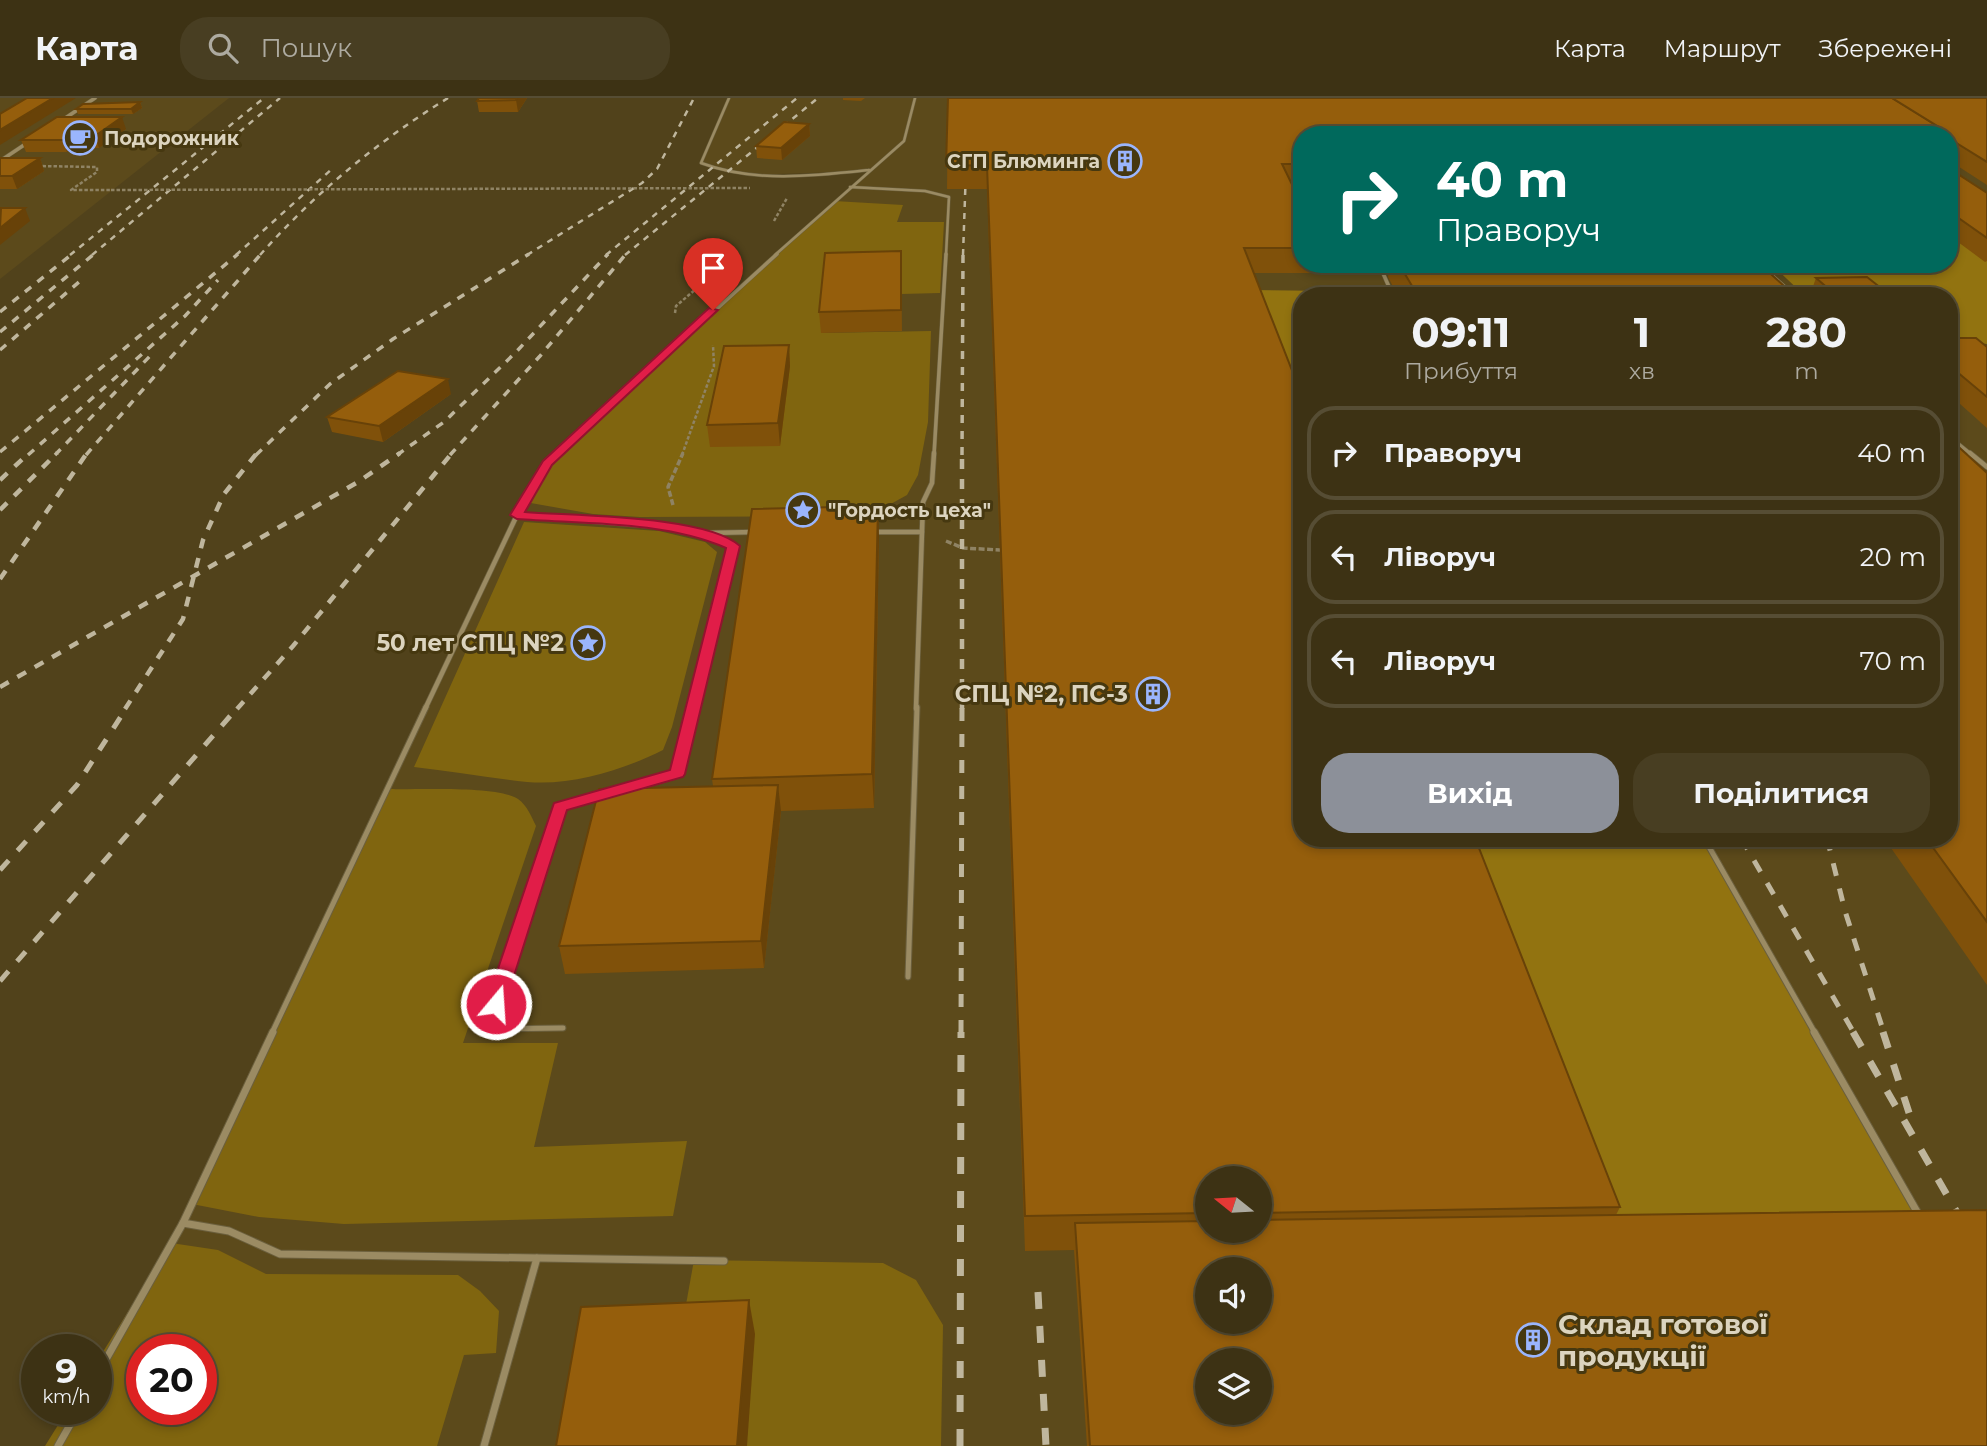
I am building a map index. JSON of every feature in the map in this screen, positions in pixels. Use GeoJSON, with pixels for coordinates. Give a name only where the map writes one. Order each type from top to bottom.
{"type":"FeatureCollection","features":[{"type":"Feature","properties":{"kind":"street"},"geometry":{"type":"LineString","coordinates":[[53,126],[95,98]]}},
{"type":"Feature","properties":{"kind":"street"},"geometry":{"type":"LineString","coordinates":[[0,161],[32,140]]}},
{"type":"Feature","properties":{"kind":"lane"},"geometry":{"type":"LineString","coordinates":[[729,98],[701,163],[712,168],[750,175],[869,170]]}},
{"type":"Feature","properties":{"kind":"lane"},"geometry":{"type":"LineString","coordinates":[[112,1349],[183,1223],[517,515],[547,463],[692,328],[904,141],[915,98]]}},
{"type":"Feature","properties":{"kind":"lane"},"geometry":{"type":"LineString","coordinates":[[850,187],[925,191],[949,197],[932,483],[923,502],[908,977]]}},
{"type":"Feature","properties":{"kind":"lane"},"geometry":{"type":"LineString","coordinates":[[1769,273],[1785,287]]}},
{"type":"Feature","properties":{"kind":"lane"},"geometry":{"type":"LineString","coordinates":[[1958,443],[1987,467]]}},
{"type":"Feature","properties":{"kind":"lane"},"geometry":{"type":"LineString","coordinates":[[517,515],[665,527],[702,533],[757,532]]}},
{"type":"Feature","properties":{"kind":"lane"},"geometry":{"type":"LineString","coordinates":[[867,532],[922,532]]}},
{"type":"Feature","properties":{"kind":"lane"},"geometry":{"type":"LineString","coordinates":[[564,1028],[488,1029],[560,807],[677,774],[733,546],[702,533]]}},
{"type":"Feature","properties":{"kind":"lane"},"geometry":{"type":"LineString","coordinates":[[1708,847],[1925,1226]]}},
{"type":"Feature","properties":{"kind":"lane"},"geometry":{"type":"LineString","coordinates":[[183,1223],[229,1231],[280,1254],[724,1261]]}},
{"type":"Feature","properties":{"kind":"lane"},"geometry":{"type":"LineString","coordinates":[[484,1446],[537,1258]]}},
{"type":"Feature","properties":{"kind":"lane"},"geometry":{"type":"LineString","coordinates":[[58,1446],[70,1425]]}},
{"type":"Feature","properties":{"kind":"path"},"geometry":{"type":"LineString","coordinates":[[26,167],[97,167],[97,172],[71,189],[85,191],[750,188]]}},
{"type":"Feature","properties":{"kind":"path"},"geometry":{"type":"LineString","coordinates":[[771,226],[788,197]]}},
{"type":"Feature","properties":{"kind":"path"},"geometry":{"type":"LineString","coordinates":[[702,533],[675,512],[668,487],[693,429],[714,366],[713,342],[674,319],[676,306],[732,259]]}},
{"type":"Feature","properties":{"kind":"path"},"geometry":{"type":"LineString","coordinates":[[922,532],[963,548],[1000,550]]}},
{"type":"Feature","properties":{"kind":"shaded area"},"geometry":{"type":"Polygon","coordinates":[[[0,98],[229,98],[0,279],[0,98]]]}},
{"type":"Feature","properties":{"kind":"shaded area"},"geometry":{"type":"Polygon","coordinates":[[[729,98],[1987,98],[1987,1446],[58,1446],[80,1425],[112,1425],[112,1375],[126,1345],[126,1425],[217,1425],[217,1334],[131,1334],[517,515],[547,463],[645,371],[868,171],[750,175],[712,168],[701,163],[729,98]]]}},
{"type":"Feature","properties":{"kind":"shaded area"},"geometry":{"type":"Polygon","coordinates":[[[834,201],[903,205],[897,222],[944,222],[940,293],[901,294],[821,333],[931,331],[928,422],[918,475],[907,495],[887,506],[844,516],[640,517],[593,514],[525,502],[547,463],[834,201]]]}},
{"type":"Feature","properties":{"kind":"shaded area"},"geometry":{"type":"Polygon","coordinates":[[[1958,241],[1987,261],[1987,344],[1958,341],[1958,287],[1795,287],[1781,273],[1958,273],[1958,241]]]}},
{"type":"Feature","properties":{"kind":"shaded area"},"geometry":{"type":"Polygon","coordinates":[[[1248,290],[1293,291],[1293,411],[1248,290]]]}},
{"type":"Feature","properties":{"kind":"shaded area"},"geometry":{"type":"Polygon","coordinates":[[[524,522],[659,531],[705,542],[717,552],[672,727],[663,750],[614,770],[562,782],[527,782],[414,767],[524,522]]]}},
{"type":"Feature","properties":{"kind":"shaded area"},"geometry":{"type":"Polygon","coordinates":[[[388,789],[493,792],[518,799],[527,808],[536,826],[463,1043],[558,1043],[534,1147],[687,1141],[673,1216],[344,1224],[259,1217],[192,1204],[388,789]]]}},
{"type":"Feature","properties":{"kind":"shaded area"},"geometry":{"type":"Polygon","coordinates":[[[1456,847],[1709,847],[1932,1238],[1604,1242],[1456,847]]]}},
{"type":"Feature","properties":{"kind":"shaded area"},"geometry":{"type":"Polygon","coordinates":[[[171,1243],[218,1250],[266,1274],[458,1275],[480,1291],[499,1311],[496,1353],[464,1355],[437,1446],[45,1446],[58,1425],[112,1425],[112,1337],[171,1243]]]}},
{"type":"Feature","properties":{"kind":"shaded area"},"geometry":{"type":"Polygon","coordinates":[[[694,1260],[883,1263],[916,1280],[943,1325],[941,1446],[747,1446],[680,1338],[694,1260]]]}},
{"type":"Feature","properties":{"kind":"building"},"geometry":{"type":"Polygon","coordinates":[[[27,98],[53,98],[0,130],[0,114],[27,98]]]}},
{"type":"Feature","properties":{"kind":"building"},"geometry":{"type":"Polygon","coordinates":[[[479,98],[517,98],[477,101],[479,98]]]}},
{"type":"Feature","properties":{"kind":"building","name":"СПЦ №2, ПС-3"},"geometry":{"type":"Polygon","coordinates":[[[948,98],[1892,98],[1937,126],[1293,126],[1293,164],[1282,164],[1293,187],[1293,248],[1244,248],[1293,373],[1293,847],[1479,847],[1620,1207],[1272,1213],[1272,1166],[1195,1166],[1195,1213],[1025,1216],[987,165],[946,166],[948,98]]]}},
{"type":"Feature","properties":{"kind":"building"},"geometry":{"type":"Polygon","coordinates":[[[1892,98],[1987,98],[1987,162],[1958,144],[1958,126],[1937,126],[1892,98]]]}},
{"type":"Feature","properties":{"kind":"building"},"geometry":{"type":"Polygon","coordinates":[[[140,102],[131,109],[76,109],[83,104],[140,102]]]}},
{"type":"Feature","properties":{"kind":"building"},"geometry":{"type":"Polygon","coordinates":[[[57,117],[122,117],[95,136],[69,136],[63,140],[21,140],[57,117]]]}},
{"type":"Feature","properties":{"kind":"building"},"geometry":{"type":"Polygon","coordinates":[[[784,122],[809,124],[781,148],[756,146],[784,122]]]}},
{"type":"Feature","properties":{"kind":"building"},"geometry":{"type":"Polygon","coordinates":[[[0,158],[40,158],[12,176],[0,176],[0,158]]]}},
{"type":"Feature","properties":{"kind":"building"},"geometry":{"type":"Polygon","coordinates":[[[1958,174],[1987,193],[1987,238],[1958,218],[1958,174]]]}},
{"type":"Feature","properties":{"kind":"building"},"geometry":{"type":"Polygon","coordinates":[[[1,208],[25,208],[0,228],[1,208]]]}},
{"type":"Feature","properties":{"kind":"building"},"geometry":{"type":"Polygon","coordinates":[[[901,251],[901,310],[819,312],[825,253],[901,251]]]}},
{"type":"Feature","properties":{"kind":"building"},"geometry":{"type":"Polygon","coordinates":[[[1404,273],[1770,273],[1785,287],[1413,287],[1404,273]]]}},
{"type":"Feature","properties":{"kind":"building"},"geometry":{"type":"Polygon","coordinates":[[[1867,277],[1880,287],[1826,287],[1816,278],[1867,277]]]}},
{"type":"Feature","properties":{"kind":"building"},"geometry":{"type":"Polygon","coordinates":[[[1958,338],[1976,338],[1987,347],[1987,397],[1958,373],[1958,338]]]}},
{"type":"Feature","properties":{"kind":"building"},"geometry":{"type":"Polygon","coordinates":[[[789,345],[778,423],[707,425],[724,346],[789,345]]]}},
{"type":"Feature","properties":{"kind":"building"},"geometry":{"type":"Polygon","coordinates":[[[398,371],[448,379],[379,426],[327,417],[398,371]]]}},
{"type":"Feature","properties":{"kind":"building"},"geometry":{"type":"Polygon","coordinates":[[[1958,446],[1987,473],[1987,922],[1933,847],[1958,847],[1958,446]]]}},
{"type":"Feature","properties":{"kind":"building"},"geometry":{"type":"Polygon","coordinates":[[[878,506],[872,774],[712,779],[752,509],[878,506]]]}},
{"type":"Feature","properties":{"kind":"building"},"geometry":{"type":"Polygon","coordinates":[[[778,785],[761,941],[559,946],[599,789],[778,785]]]}},
{"type":"Feature","properties":{"kind":"building","name":"Склад готової продукції"},"geometry":{"type":"Polygon","coordinates":[[[1987,1210],[1987,1446],[1090,1446],[1075,1223],[1195,1221],[1195,1243],[1272,1243],[1272,1220],[1987,1210]]]}},
{"type":"Feature","properties":{"kind":"building"},"geometry":{"type":"Polygon","coordinates":[[[749,1300],[737,1446],[556,1446],[581,1307],[749,1300]]]}},
{"type":"Feature","properties":{"kind":"railway"},"geometry":{"type":"LineString","coordinates":[[70,255],[264,98]]}},
{"type":"Feature","properties":{"kind":"railway"},"geometry":{"type":"LineString","coordinates":[[92,255],[280,98]]}},
{"type":"Feature","properties":{"kind":"railway"},"geometry":{"type":"LineString","coordinates":[[260,255],[348,170],[396,132],[448,98]]}},
{"type":"Feature","properties":{"kind":"railway"},"geometry":{"type":"LineString","coordinates":[[527,255],[642,183],[657,169],[694,98]]}},
{"type":"Feature","properties":{"kind":"railway"},"geometry":{"type":"LineString","coordinates":[[606,255],[797,98]]}},
{"type":"Feature","properties":{"kind":"railway"},"geometry":{"type":"LineString","coordinates":[[625,255],[818,98]]}},
{"type":"Feature","properties":{"kind":"railway"},"geometry":{"type":"LineString","coordinates":[[236,255],[333,168]]}},
{"type":"Feature","properties":{"kind":"railway"},"geometry":{"type":"LineString","coordinates":[[963,255],[966,169]]}},
{"type":"Feature","properties":{"kind":"railway"},"geometry":{"type":"LineString","coordinates":[[0,312],[72,254]]}},
{"type":"Feature","properties":{"kind":"railway"},"geometry":{"type":"LineString","coordinates":[[0,332],[94,254]]}},
{"type":"Feature","properties":{"kind":"railway"},"geometry":{"type":"LineString","coordinates":[[0,452],[238,254]]}},
{"type":"Feature","properties":{"kind":"railway"},"geometry":{"type":"LineString","coordinates":[[86,455],[261,254]]}},
{"type":"Feature","properties":{"kind":"railway"},"geometry":{"type":"LineString","coordinates":[[256,455],[330,384],[393,339],[529,254]]}},
{"type":"Feature","properties":{"kind":"railway"},"geometry":{"type":"LineString","coordinates":[[397,455],[444,422],[516,352],[608,254]]}},
{"type":"Feature","properties":{"kind":"railway"},"geometry":{"type":"LineString","coordinates":[[962,455],[963,254]]}},
{"type":"Feature","properties":{"kind":"railway"},"geometry":{"type":"LineString","coordinates":[[450,455],[540,356],[625,255]]}},
{"type":"Feature","properties":{"kind":"railway"},"geometry":{"type":"LineString","coordinates":[[28,455],[185,316],[218,280]]}},
{"type":"Feature","properties":{"kind":"railway"},"geometry":{"type":"LineString","coordinates":[[0,350],[79,282]]}},
{"type":"Feature","properties":{"kind":"railway"},"geometry":{"type":"LineString","coordinates":[[55,455],[151,355]]}},
{"type":"Feature","properties":{"kind":"railway"},"geometry":{"type":"LineString","coordinates":[[0,480],[29,453]]}},
{"type":"Feature","properties":{"kind":"railway"},"geometry":{"type":"LineString","coordinates":[[0,579],[87,453]]}},
{"type":"Feature","properties":{"kind":"railway"},"geometry":{"type":"LineString","coordinates":[[194,576],[203,540],[224,494],[257,453]]}},
{"type":"Feature","properties":{"kind":"railway"},"geometry":{"type":"LineString","coordinates":[[194,576],[358,482],[400,453]]}},
{"type":"Feature","properties":{"kind":"railway"},"geometry":{"type":"LineString","coordinates":[[237,709],[293,646],[452,453]]}},
{"type":"Feature","properties":{"kind":"railway"},"geometry":{"type":"LineString","coordinates":[[0,510],[55,455]]}},
{"type":"Feature","properties":{"kind":"railway"},"geometry":{"type":"LineString","coordinates":[[962,455],[962,707]]}},
{"type":"Feature","properties":{"kind":"railway"},"geometry":{"type":"LineString","coordinates":[[0,687],[194,576]]}},
{"type":"Feature","properties":{"kind":"railway"},"geometry":{"type":"LineString","coordinates":[[125,709],[183,619],[194,576]]}},
{"type":"Feature","properties":{"kind":"railway"},"geometry":{"type":"LineString","coordinates":[[0,870],[77,785],[127,707]]}},
{"type":"Feature","properties":{"kind":"railway"},"geometry":{"type":"LineString","coordinates":[[0,981],[238,707]]}},
{"type":"Feature","properties":{"kind":"railway"},"geometry":{"type":"LineString","coordinates":[[961,1033],[962,707]]}},
{"type":"Feature","properties":{"kind":"railway"},"geometry":{"type":"LineString","coordinates":[[1746,847],[1854,1033]]}},
{"type":"Feature","properties":{"kind":"railway"},"geometry":{"type":"LineString","coordinates":[[1829,847],[1845,911],[1884,1033]]}},
{"type":"Feature","properties":{"kind":"railway"},"geometry":{"type":"LineString","coordinates":[[960,1446],[961,1032]]}},
{"type":"Feature","properties":{"kind":"railway"},"geometry":{"type":"LineString","coordinates":[[1853,1032],[1966,1228]]}},
{"type":"Feature","properties":{"kind":"railway"},"geometry":{"type":"LineString","coordinates":[[1883,1032],[1911,1119]]}},
{"type":"Feature","properties":{"kind":"railway"},"geometry":{"type":"LineString","coordinates":[[1038,1292],[1046,1446]]}},
{"type":"Feature","properties":{"kind":"place","name":"Подорожник"},"geometry":{"type":"Point","coordinates":[80,138]}},
{"type":"Feature","properties":{"kind":"place","name":"СГП Блюминга"},"geometry":{"type":"Point","coordinates":[1125,161]}},
{"type":"Feature","properties":{"kind":"place","name":"\"Гордость цеха\""},"geometry":{"type":"Point","coordinates":[803,510]}},
{"type":"Feature","properties":{"kind":"place","name":"50 лет СПЦ №2"},"geometry":{"type":"Point","coordinates":[588,643]}},
{"type":"Feature","properties":{"kind":"place","name":"СПЦ №2, ПС-3"},"geometry":{"type":"Point","coordinates":[1153,694]}},
{"type":"Feature","properties":{"kind":"place","name":"Склад готової продукції"},"geometry":{"type":"Point","coordinates":[1533,1340]}},
{"type":"Feature","properties":{"kind":"route"},"geometry":{"type":"LineString","coordinates":[[496,1004],[560,807],[677,774],[733,546],[702,533],[665,527],[517,515],[547,463],[713,310]]}}]}
